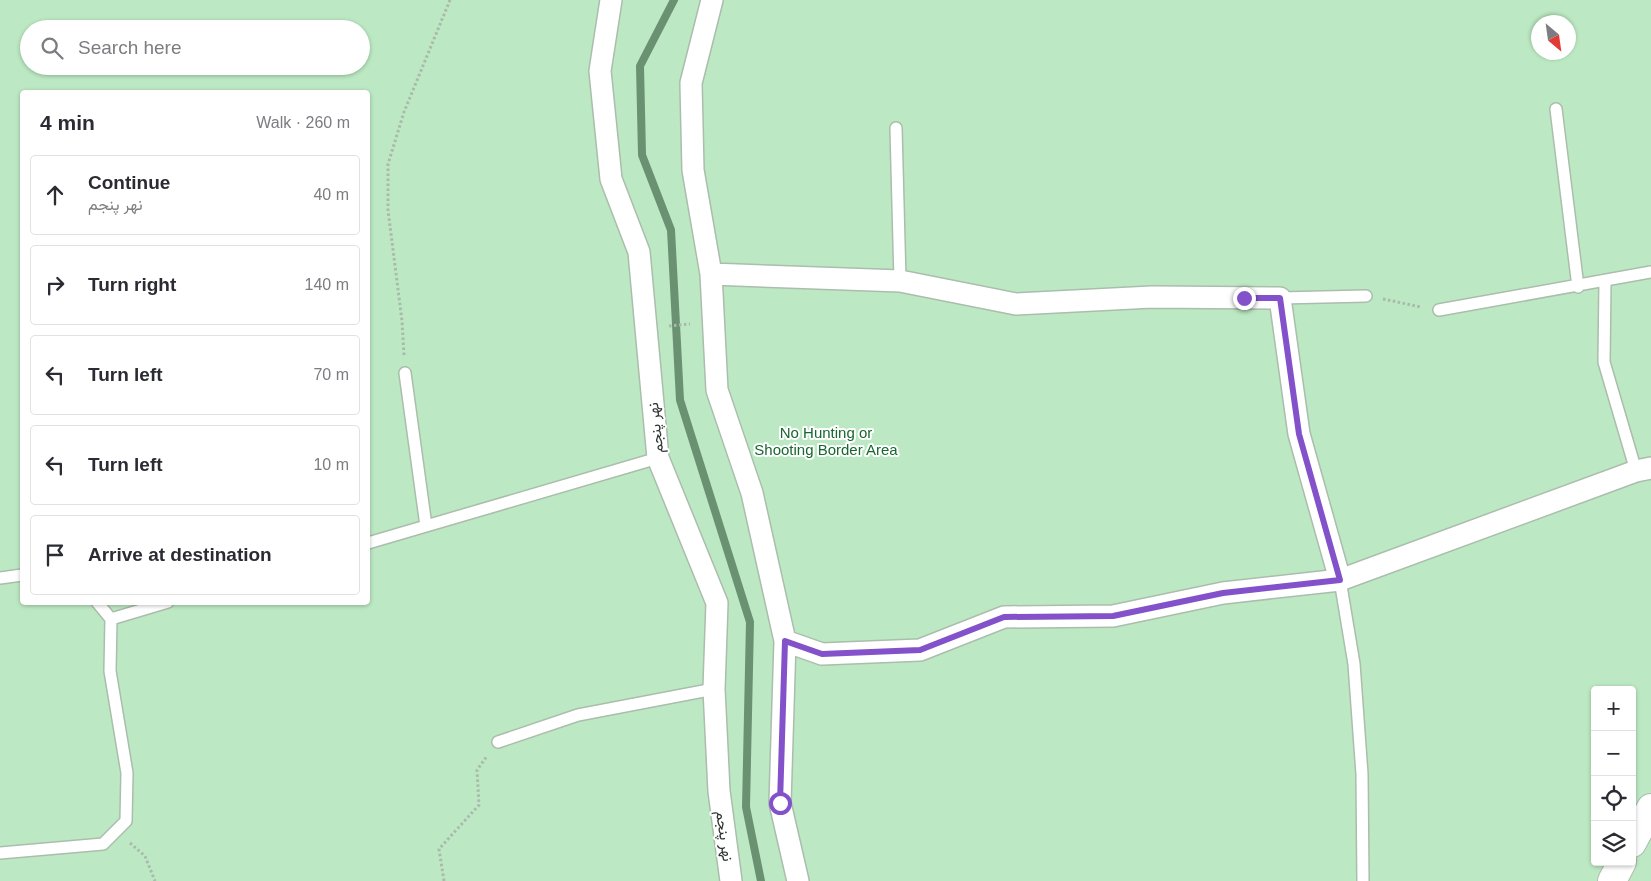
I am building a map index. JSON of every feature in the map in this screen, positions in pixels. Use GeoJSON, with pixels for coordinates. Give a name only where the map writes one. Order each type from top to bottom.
{"type":"FeatureCollection","features":[{"type":"Feature","properties":{"kind":"street","name":"نهر پنجم"},"geometry":{"type":"LineString","coordinates":[[611,0],[600,71],[610,179],[640,252],[645,327],[658,458],[717,603],[714,689],[719,791],[731,881]]}},
{"type":"Feature","properties":{"kind":"street"},"geometry":{"type":"LineString","coordinates":[[712,0],[691,83],[693,170],[711,274],[717,390],[752,494],[785,641],[780,803],[798,881]]}},
{"type":"Feature","properties":{"kind":"street"},"geometry":{"type":"LineString","coordinates":[[711,274],[900,281],[1016,304],[1152,297],[1280,298],[1299,434],[1340,580]]}},
{"type":"Feature","properties":{"kind":"street"},"geometry":{"type":"LineString","coordinates":[[785,641],[822,654],[920,650],[1004,617],[1113,616],[1223,593],[1340,580],[1644,469]]}},
{"type":"Feature","properties":{"kind":"street"},"geometry":{"type":"LineString","coordinates":[[1636,836],[1651,808]]}},
{"type":"Feature","properties":{"kind":"street"},"geometry":{"type":"LineString","coordinates":[[1612,881],[1620,866]]}},
{"type":"Feature","properties":{"kind":"lane"},"geometry":{"type":"LineString","coordinates":[[1556,109],[1578,287]]}},
{"type":"Feature","properties":{"kind":"lane"},"geometry":{"type":"LineString","coordinates":[[896,128],[900,281]]}},
{"type":"Feature","properties":{"kind":"lane"},"geometry":{"type":"LineString","coordinates":[[1439,310],[1578,287],[1651,272]]}},
{"type":"Feature","properties":{"kind":"lane"},"geometry":{"type":"LineString","coordinates":[[1605,282],[1604,362],[1644,469]]}},
{"type":"Feature","properties":{"kind":"lane"},"geometry":{"type":"LineString","coordinates":[[1280,298],[1366,296]]}},
{"type":"Feature","properties":{"kind":"lane"},"geometry":{"type":"LineString","coordinates":[[405,373],[426,526]]}},
{"type":"Feature","properties":{"kind":"lane"},"geometry":{"type":"LineString","coordinates":[[370,542],[658,458]]}},
{"type":"Feature","properties":{"kind":"lane"},"geometry":{"type":"LineString","coordinates":[[0,578],[20,575]]}},
{"type":"Feature","properties":{"kind":"lane"},"geometry":{"type":"LineString","coordinates":[[1340,580],[1354,664],[1362,774],[1363,881]]}},
{"type":"Feature","properties":{"kind":"lane"},"geometry":{"type":"LineString","coordinates":[[0,853],[103,844],[126,821],[127,773],[110,671],[111,619],[99,605]]}},
{"type":"Feature","properties":{"kind":"lane"},"geometry":{"type":"LineString","coordinates":[[111,619],[158,605]]}},
{"type":"Feature","properties":{"kind":"lane"},"geometry":{"type":"LineString","coordinates":[[498,742],[578,715],[714,689]]}},
{"type":"Feature","properties":{"kind":"path"},"geometry":{"type":"LineString","coordinates":[[405,373],[402,321],[388,210],[388,164],[404,112],[450,0]]}},
{"type":"Feature","properties":{"kind":"path"},"geometry":{"type":"LineString","coordinates":[[1366,296],[1439,310]]}},
{"type":"Feature","properties":{"kind":"path"},"geometry":{"type":"LineString","coordinates":[[667,326],[696,324]]}},
{"type":"Feature","properties":{"kind":"path"},"geometry":{"type":"LineString","coordinates":[[444,881],[439,850],[479,805],[477,770],[498,742]]}},
{"type":"Feature","properties":{"kind":"path"},"geometry":{"type":"LineString","coordinates":[[116,831],[145,856],[155,881]]}},
{"type":"Feature","properties":{"kind":"green space","name":"No Hunting or Shooting Border Area"},"geometry":{"type":"Polygon","coordinates":[[[0,0],[1651,0],[1651,881],[0,881],[0,0]]]}},
{"type":"Feature","properties":{"kind":"waterway"},"geometry":{"type":"LineString","coordinates":[[674,0],[640,66],[642,155],[671,230],[680,400],[750,622],[746,807],[761,881]]}},
{"type":"Feature","properties":{"kind":"route"},"geometry":{"type":"LineString","coordinates":[[780,803],[785,641],[822,654],[920,650],[1004,617],[1113,616],[1223,593],[1340,580],[1299,434],[1280,298],[1244,298]]}}]}
